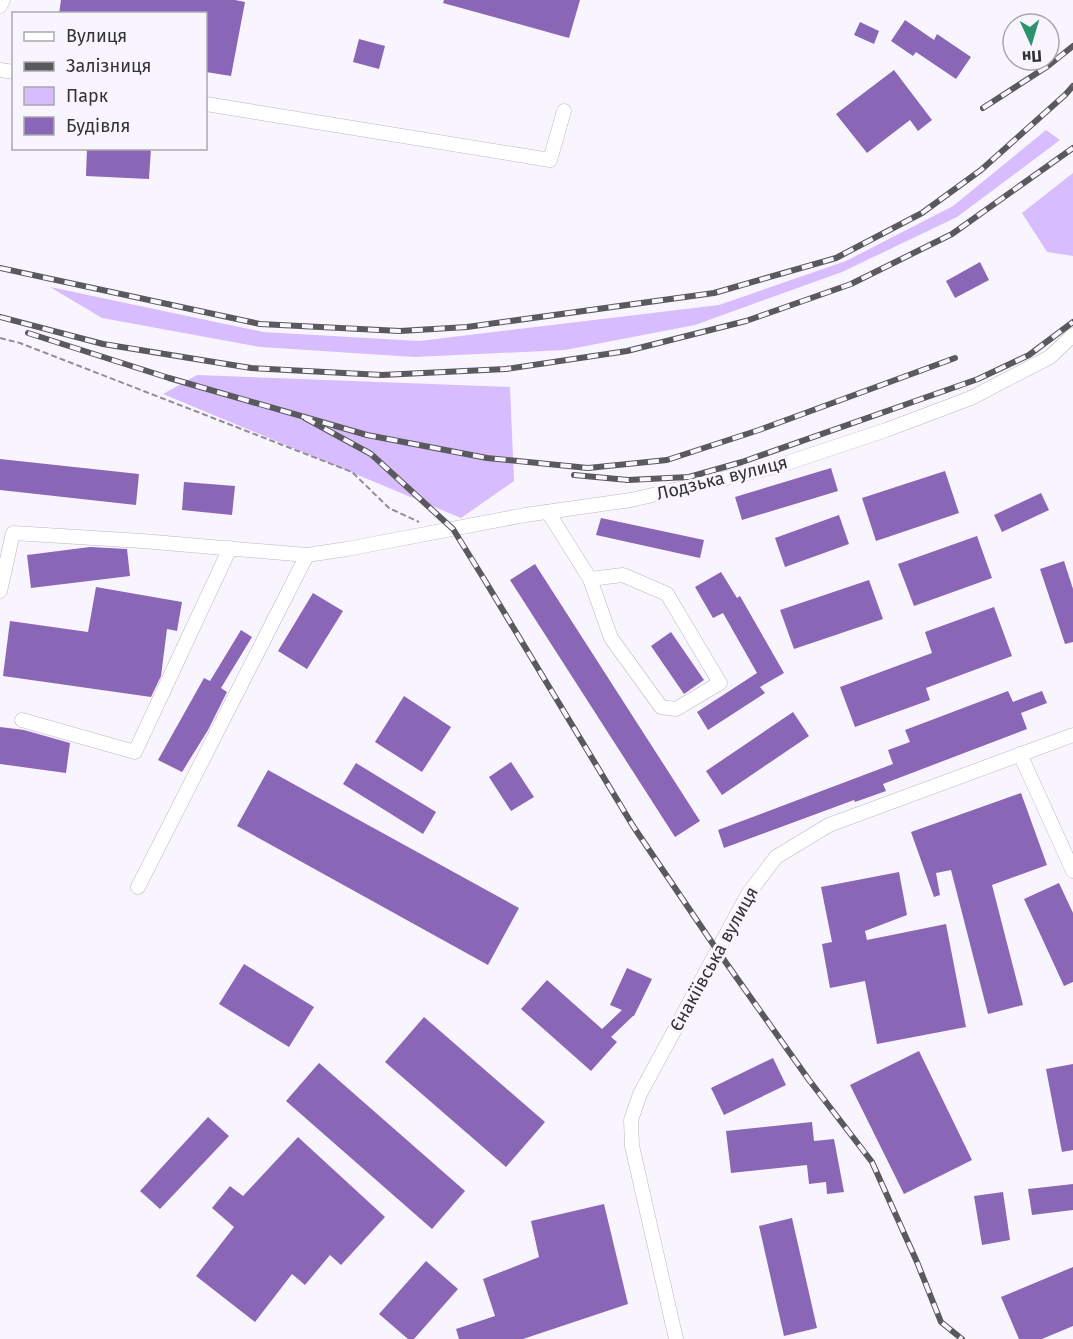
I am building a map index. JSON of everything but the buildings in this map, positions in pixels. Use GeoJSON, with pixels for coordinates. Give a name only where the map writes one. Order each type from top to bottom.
{"type":"FeatureCollection","features":[{"type":"Feature","properties":{"kind":"street"},"geometry":{"type":"LineString","coordinates":[[0,6],[3,0]]}},
{"type":"Feature","properties":{"kind":"street"},"geometry":{"type":"LineString","coordinates":[[207,104],[550,160],[564,111]]}},
{"type":"Feature","properties":{"kind":"street","name":"Лодзька вулиця"},"geometry":{"type":"LineString","coordinates":[[0,591],[13,533],[307,555],[548,512],[631,500],[778,466],[971,398],[1050,357],[1073,335]]}},
{"type":"Feature","properties":{"kind":"street"},"geometry":{"type":"LineString","coordinates":[[548,512],[590,579],[610,638],[661,707],[676,708],[720,683],[667,594],[623,575],[590,579]]}},
{"type":"Feature","properties":{"kind":"street"},"geometry":{"type":"LineString","coordinates":[[22,720],[135,752],[230,548]]}},
{"type":"Feature","properties":{"kind":"street"},"geometry":{"type":"LineString","coordinates":[[138,887],[307,555]]}},
{"type":"Feature","properties":{"kind":"street","name":"Єнакіївська вулиця"},"geometry":{"type":"LineString","coordinates":[[676,1339],[632,1146],[631,1120],[640,1094],[748,894],[776,857],[829,825],[1073,735]]}},
{"type":"Feature","properties":{"kind":"street"},"geometry":{"type":"LineString","coordinates":[[1020,754],[1073,871]]}},
{"type":"Feature","properties":{"kind":"path"},"geometry":{"type":"LineString","coordinates":[[0,338],[20,343],[352,472],[389,508],[420,522]]}},
{"type":"Feature","properties":{"kind":"green space"},"geometry":{"type":"Polygon","coordinates":[[[1046,130],[1060,140],[957,217],[842,272],[695,325],[565,350],[414,357],[260,347],[102,318],[50,287],[263,332],[419,341],[719,305],[846,261],[953,206],[1046,130]]]}},
{"type":"Feature","properties":{"kind":"green space"},"geometry":{"type":"Polygon","coordinates":[[[1073,173],[1073,256],[1047,252],[1022,213],[1073,173]]]}},
{"type":"Feature","properties":{"kind":"green space"},"geometry":{"type":"Polygon","coordinates":[[[197,375],[510,387],[514,481],[461,518],[163,394],[197,375]]]}},
{"type":"Feature","properties":{"kind":"railway"},"geometry":{"type":"LineString","coordinates":[[983,108],[1048,66],[1073,46]]}},
{"type":"Feature","properties":{"kind":"railway"},"geometry":{"type":"LineString","coordinates":[[0,268],[260,324],[400,331],[467,327],[714,293],[836,258],[922,213],[981,170],[1073,86]]}},
{"type":"Feature","properties":{"kind":"railway"},"geometry":{"type":"LineString","coordinates":[[0,317],[103,344],[251,368],[382,375],[506,369],[627,351],[746,321],[851,284],[952,234],[1073,148]]}},
{"type":"Feature","properties":{"kind":"railway"},"geometry":{"type":"LineString","coordinates":[[574,475],[628,480],[689,477],[742,462],[978,379],[1029,355],[1073,322]]}},
{"type":"Feature","properties":{"kind":"railway"},"geometry":{"type":"LineString","coordinates":[[28,333],[169,378],[367,435],[487,458],[588,468],[667,460],[759,430],[955,358]]}},
{"type":"Feature","properties":{"kind":"railway"},"geometry":{"type":"LineString","coordinates":[[305,418],[371,454],[453,529],[633,826],[809,1080],[872,1162],[941,1322],[962,1339]]}}]}
